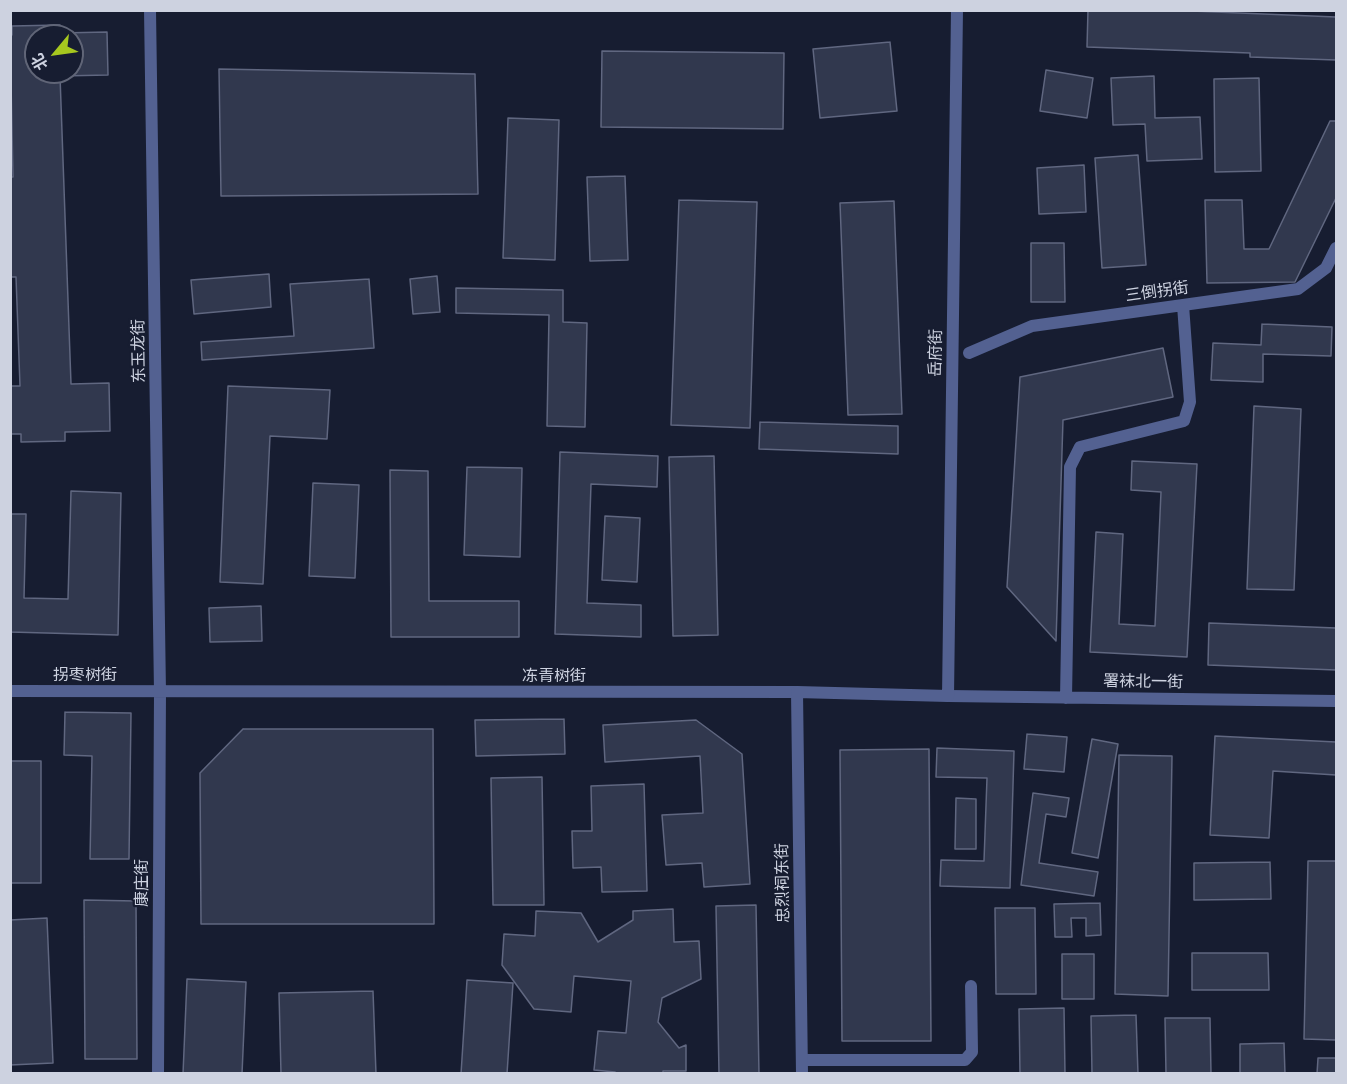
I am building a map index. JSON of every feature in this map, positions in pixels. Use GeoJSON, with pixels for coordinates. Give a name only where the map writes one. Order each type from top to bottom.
{"type":"FeatureCollection","features":[{"type":"Feature","properties":{"kind":"street","name":"东玉龙街"},"geometry":{"type":"LineString","coordinates":[[150,10],[160,692]]}},
{"type":"Feature","properties":{"kind":"street","name":"岳府街"},"geometry":{"type":"LineString","coordinates":[[948,696],[957,10]]}},
{"type":"Feature","properties":{"kind":"street","name":"三倒拐街"},"geometry":{"type":"LineString","coordinates":[[969,353],[1032,326],[1298,289],[1326,267],[1336,248]]}},
{"type":"Feature","properties":{"kind":"street"},"geometry":{"type":"LineString","coordinates":[[1066,698],[1070,467],[1080,447],[1184,421],[1190,402],[1183,305]]}},
{"type":"Feature","properties":{"kind":"street","name":"拐枣树街"},"geometry":{"type":"LineString","coordinates":[[10,691],[160,692]]}},
{"type":"Feature","properties":{"kind":"street","name":"冻青树街"},"geometry":{"type":"LineString","coordinates":[[160,692],[797,692],[948,696]]}},
{"type":"Feature","properties":{"kind":"street","name":"康庄街"},"geometry":{"type":"LineString","coordinates":[[158,1074],[160,692]]}},
{"type":"Feature","properties":{"kind":"street","name":"忠烈祠东街"},"geometry":{"type":"LineString","coordinates":[[797,692],[802,1074]]}},
{"type":"Feature","properties":{"kind":"street","name":"署袜北一街"},"geometry":{"type":"LineString","coordinates":[[948,696],[1336,701]]}},
{"type":"Feature","properties":{"kind":"street"},"geometry":{"type":"LineString","coordinates":[[802,1060],[965,1059],[972,1052],[971,986]]}},
{"type":"Feature","properties":{"kind":"building"},"geometry":{"type":"Polygon","coordinates":[[[1088,10],[1167,10],[1336,17],[1336,60],[1250,57],[1250,53],[1087,47],[1088,10]]]}},
{"type":"Feature","properties":{"kind":"building"},"geometry":{"type":"Polygon","coordinates":[[[12,26],[24,26],[24,84],[60,84],[71,384],[109,383],[110,431],[65,432],[65,441],[21,442],[21,434],[10,434],[10,386],[20,386],[16,277],[10,277],[10,177],[13,177],[10,35],[12,35],[12,26]]]}},
{"type":"Feature","properties":{"kind":"building"},"geometry":{"type":"Polygon","coordinates":[[[84,32],[107,32],[108,75],[84,76],[84,32]]]}},
{"type":"Feature","properties":{"kind":"building"},"geometry":{"type":"Polygon","coordinates":[[[890,42],[897,111],[820,118],[813,49],[890,42]]]}},
{"type":"Feature","properties":{"kind":"building"},"geometry":{"type":"Polygon","coordinates":[[[602,51],[784,53],[783,129],[601,127],[602,51]]]}},
{"type":"Feature","properties":{"kind":"building"},"geometry":{"type":"Polygon","coordinates":[[[219,69],[475,74],[478,194],[221,196],[219,69]]]}},
{"type":"Feature","properties":{"kind":"building"},"geometry":{"type":"Polygon","coordinates":[[[1046,70],[1093,78],[1087,118],[1040,111],[1046,70]]]}},
{"type":"Feature","properties":{"kind":"building"},"geometry":{"type":"Polygon","coordinates":[[[1154,76],[1155,118],[1200,117],[1202,159],[1147,161],[1145,124],[1113,125],[1111,78],[1154,76]]]}},
{"type":"Feature","properties":{"kind":"building"},"geometry":{"type":"Polygon","coordinates":[[[1259,78],[1261,171],[1215,172],[1214,79],[1259,78]]]}},
{"type":"Feature","properties":{"kind":"building"},"geometry":{"type":"Polygon","coordinates":[[[508,118],[559,120],[555,260],[503,258],[508,118]]]}},
{"type":"Feature","properties":{"kind":"building"},"geometry":{"type":"Polygon","coordinates":[[[1330,121],[1336,121],[1336,198],[1295,282],[1207,283],[1205,200],[1242,200],[1244,249],[1269,249],[1330,121]]]}},
{"type":"Feature","properties":{"kind":"building"},"geometry":{"type":"Polygon","coordinates":[[[1138,155],[1146,265],[1102,268],[1095,158],[1138,155]]]}},
{"type":"Feature","properties":{"kind":"building"},"geometry":{"type":"Polygon","coordinates":[[[1084,165],[1086,212],[1039,214],[1037,168],[1084,165]]]}},
{"type":"Feature","properties":{"kind":"building"},"geometry":{"type":"Polygon","coordinates":[[[625,176],[628,260],[590,261],[587,177],[625,176]]]}},
{"type":"Feature","properties":{"kind":"building"},"geometry":{"type":"Polygon","coordinates":[[[679,200],[757,202],[750,428],[671,425],[679,200]]]}},
{"type":"Feature","properties":{"kind":"building"},"geometry":{"type":"Polygon","coordinates":[[[894,201],[902,414],[848,415],[840,203],[894,201]]]}},
{"type":"Feature","properties":{"kind":"building"},"geometry":{"type":"Polygon","coordinates":[[[1031,243],[1064,243],[1065,302],[1031,302],[1031,243]]]}},
{"type":"Feature","properties":{"kind":"building"},"geometry":{"type":"Polygon","coordinates":[[[269,274],[271,307],[194,314],[191,280],[269,274]]]}},
{"type":"Feature","properties":{"kind":"building"},"geometry":{"type":"Polygon","coordinates":[[[437,276],[440,312],[413,314],[410,279],[437,276]]]}},
{"type":"Feature","properties":{"kind":"building"},"geometry":{"type":"Polygon","coordinates":[[[369,279],[374,348],[202,360],[201,342],[294,336],[290,284],[369,279]]]}},
{"type":"Feature","properties":{"kind":"building"},"geometry":{"type":"Polygon","coordinates":[[[456,288],[563,290],[563,322],[587,323],[585,427],[547,426],[549,315],[456,313],[456,288]]]}},
{"type":"Feature","properties":{"kind":"building"},"geometry":{"type":"Polygon","coordinates":[[[1262,324],[1332,327],[1331,356],[1263,354],[1263,382],[1211,380],[1213,343],[1261,345],[1262,324]]]}},
{"type":"Feature","properties":{"kind":"building"},"geometry":{"type":"Polygon","coordinates":[[[1163,348],[1173,397],[1063,420],[1056,641],[1007,587],[1020,377],[1163,348]]]}},
{"type":"Feature","properties":{"kind":"building"},"geometry":{"type":"Polygon","coordinates":[[[228,386],[330,390],[327,439],[270,436],[263,584],[220,582],[228,386]]]}},
{"type":"Feature","properties":{"kind":"building"},"geometry":{"type":"Polygon","coordinates":[[[1254,406],[1301,409],[1294,590],[1247,589],[1254,406]]]}},
{"type":"Feature","properties":{"kind":"building"},"geometry":{"type":"Polygon","coordinates":[[[760,422],[898,426],[898,454],[759,449],[760,422]]]}},
{"type":"Feature","properties":{"kind":"building"},"geometry":{"type":"Polygon","coordinates":[[[560,452],[658,456],[657,487],[591,484],[587,603],[641,605],[641,637],[555,634],[560,452]]]}},
{"type":"Feature","properties":{"kind":"building"},"geometry":{"type":"Polygon","coordinates":[[[714,456],[718,635],[673,636],[669,457],[714,456]]]}},
{"type":"Feature","properties":{"kind":"building"},"geometry":{"type":"Polygon","coordinates":[[[1132,461],[1197,464],[1187,657],[1090,652],[1096,532],[1123,534],[1119,624],[1155,626],[1161,492],[1131,490],[1132,461]]]}},
{"type":"Feature","properties":{"kind":"building"},"geometry":{"type":"Polygon","coordinates":[[[467,467],[522,468],[520,557],[464,555],[467,467]]]}},
{"type":"Feature","properties":{"kind":"building"},"geometry":{"type":"Polygon","coordinates":[[[390,470],[428,471],[429,601],[519,601],[519,637],[391,637],[390,470]]]}},
{"type":"Feature","properties":{"kind":"building"},"geometry":{"type":"Polygon","coordinates":[[[313,483],[359,485],[355,578],[309,576],[313,483]]]}},
{"type":"Feature","properties":{"kind":"building"},"geometry":{"type":"Polygon","coordinates":[[[71,491],[121,493],[118,635],[10,632],[10,514],[26,514],[24,598],[68,599],[71,491]]]}},
{"type":"Feature","properties":{"kind":"building"},"geometry":{"type":"Polygon","coordinates":[[[605,516],[640,518],[637,582],[602,580],[605,516]]]}},
{"type":"Feature","properties":{"kind":"building"},"geometry":{"type":"Polygon","coordinates":[[[261,606],[262,641],[210,642],[209,608],[261,606]]]}},
{"type":"Feature","properties":{"kind":"building"},"geometry":{"type":"Polygon","coordinates":[[[1209,623],[1336,628],[1336,670],[1208,665],[1209,623]]]}},
{"type":"Feature","properties":{"kind":"building"},"geometry":{"type":"Polygon","coordinates":[[[65,712],[131,713],[129,859],[90,859],[92,756],[64,755],[65,712]]]}},
{"type":"Feature","properties":{"kind":"building"},"geometry":{"type":"Polygon","coordinates":[[[564,719],[565,754],[476,756],[475,720],[564,719]]]}},
{"type":"Feature","properties":{"kind":"building"},"geometry":{"type":"Polygon","coordinates":[[[696,720],[742,754],[750,884],[704,887],[702,863],[666,865],[662,815],[703,813],[700,756],[605,762],[603,725],[696,720]]]}},
{"type":"Feature","properties":{"kind":"building"},"geometry":{"type":"Polygon","coordinates":[[[243,729],[433,729],[434,924],[201,924],[200,773],[243,729]]]}},
{"type":"Feature","properties":{"kind":"building"},"geometry":{"type":"Polygon","coordinates":[[[1027,734],[1067,737],[1064,772],[1024,769],[1027,734]]]}},
{"type":"Feature","properties":{"kind":"building"},"geometry":{"type":"Polygon","coordinates":[[[1215,736],[1336,742],[1336,775],[1273,771],[1269,838],[1210,835],[1215,736]]]}},
{"type":"Feature","properties":{"kind":"building"},"geometry":{"type":"Polygon","coordinates":[[[1092,739],[1118,744],[1098,858],[1072,853],[1092,739]]]}},
{"type":"Feature","properties":{"kind":"building"},"geometry":{"type":"Polygon","coordinates":[[[937,748],[1014,751],[1010,888],[940,886],[941,860],[984,861],[987,778],[936,777],[937,748]]]}},
{"type":"Feature","properties":{"kind":"building"},"geometry":{"type":"Polygon","coordinates":[[[929,749],[931,1041],[842,1041],[840,750],[929,749]]]}},
{"type":"Feature","properties":{"kind":"building"},"geometry":{"type":"Polygon","coordinates":[[[1119,755],[1172,756],[1168,996],[1115,994],[1119,755]]]}},
{"type":"Feature","properties":{"kind":"building"},"geometry":{"type":"Polygon","coordinates":[[[10,761],[41,761],[41,883],[10,883],[10,761]]]}},
{"type":"Feature","properties":{"kind":"building"},"geometry":{"type":"Polygon","coordinates":[[[542,777],[544,905],[493,905],[491,778],[542,777]]]}},
{"type":"Feature","properties":{"kind":"building"},"geometry":{"type":"Polygon","coordinates":[[[644,784],[647,891],[602,892],[601,867],[573,868],[572,831],[592,831],[591,786],[644,784]]]}},
{"type":"Feature","properties":{"kind":"building"},"geometry":{"type":"Polygon","coordinates":[[[1033,793],[1069,798],[1066,817],[1046,814],[1039,863],[1098,872],[1094,896],[1021,885],[1033,793]]]}},
{"type":"Feature","properties":{"kind":"building"},"geometry":{"type":"Polygon","coordinates":[[[956,798],[976,799],[976,849],[955,849],[956,798]]]}},
{"type":"Feature","properties":{"kind":"building"},"geometry":{"type":"Polygon","coordinates":[[[1308,861],[1336,861],[1336,1040],[1304,1039],[1308,861]]]}},
{"type":"Feature","properties":{"kind":"building"},"geometry":{"type":"Polygon","coordinates":[[[1270,862],[1271,899],[1194,900],[1194,863],[1270,862]]]}},
{"type":"Feature","properties":{"kind":"building"},"geometry":{"type":"Polygon","coordinates":[[[84,900],[136,901],[137,1059],[85,1059],[84,900]]]}},
{"type":"Feature","properties":{"kind":"building"},"geometry":{"type":"Polygon","coordinates":[[[1100,903],[1101,935],[1086,936],[1086,918],[1071,918],[1072,937],[1055,937],[1054,904],[1100,903]]]}},
{"type":"Feature","properties":{"kind":"building"},"geometry":{"type":"Polygon","coordinates":[[[756,905],[759,1074],[719,1074],[716,906],[756,905]]]}},
{"type":"Feature","properties":{"kind":"building"},"geometry":{"type":"Polygon","coordinates":[[[995,908],[1035,908],[1036,994],[996,994],[995,908]]]}},
{"type":"Feature","properties":{"kind":"building"},"geometry":{"type":"Polygon","coordinates":[[[673,909],[674,942],[699,941],[701,979],[662,998],[658,1022],[679,1048],[686,1045],[686,1071],[663,1071],[663,1074],[617,1074],[594,1070],[598,1031],[626,1033],[631,981],[574,976],[571,1012],[534,1009],[502,965],[504,934],[535,936],[536,911],[581,913],[598,942],[633,920],[633,911],[673,909]]]}},
{"type":"Feature","properties":{"kind":"building"},"geometry":{"type":"Polygon","coordinates":[[[47,918],[53,1063],[10,1065],[10,920],[47,918]]]}},
{"type":"Feature","properties":{"kind":"building"},"geometry":{"type":"Polygon","coordinates":[[[1192,953],[1268,953],[1269,990],[1192,990],[1192,953]]]}},
{"type":"Feature","properties":{"kind":"building"},"geometry":{"type":"Polygon","coordinates":[[[1062,954],[1094,954],[1094,999],[1062,999],[1062,954]]]}},
{"type":"Feature","properties":{"kind":"building"},"geometry":{"type":"Polygon","coordinates":[[[187,979],[246,982],[242,1074],[183,1074],[187,979]]]}},
{"type":"Feature","properties":{"kind":"building"},"geometry":{"type":"Polygon","coordinates":[[[467,980],[513,983],[507,1074],[461,1074],[467,980]]]}},
{"type":"Feature","properties":{"kind":"building"},"geometry":{"type":"Polygon","coordinates":[[[373,991],[376,1074],[281,1074],[279,993],[373,991]]]}},
{"type":"Feature","properties":{"kind":"building"},"geometry":{"type":"Polygon","coordinates":[[[1064,1008],[1065,1074],[1020,1074],[1019,1009],[1064,1008]]]}},
{"type":"Feature","properties":{"kind":"building"},"geometry":{"type":"Polygon","coordinates":[[[1136,1015],[1138,1074],[1092,1074],[1091,1016],[1136,1015]]]}},
{"type":"Feature","properties":{"kind":"building"},"geometry":{"type":"Polygon","coordinates":[[[1165,1018],[1210,1018],[1211,1074],[1166,1074],[1165,1018]]]}},
{"type":"Feature","properties":{"kind":"building"},"geometry":{"type":"Polygon","coordinates":[[[1284,1043],[1285,1074],[1240,1074],[1240,1044],[1284,1043]]]}},
{"type":"Feature","properties":{"kind":"building"},"geometry":{"type":"Polygon","coordinates":[[[1318,1058],[1336,1058],[1336,1074],[1317,1074],[1318,1058]]]}}]}
